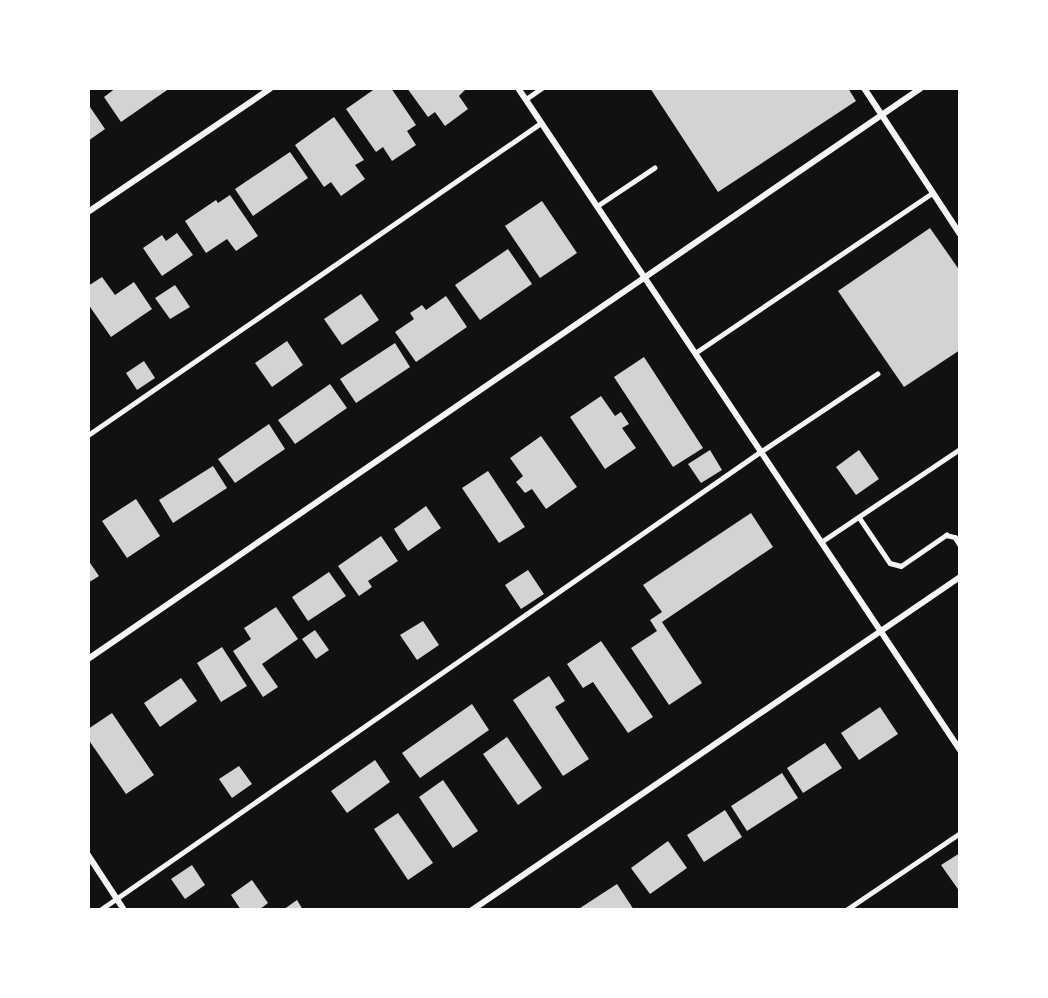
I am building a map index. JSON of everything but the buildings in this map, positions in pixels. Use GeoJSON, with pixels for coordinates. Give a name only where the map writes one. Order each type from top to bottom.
{"type":"FeatureCollection","features":[{"type":"Feature","properties":{"kind":"street"},"geometry":{"type":"LineString","coordinates":[[88,212],[270,88]]}},
{"type":"Feature","properties":{"kind":"street"},"geometry":{"type":"LineString","coordinates":[[518,88],[960,750]]}},
{"type":"Feature","properties":{"kind":"street"},"geometry":{"type":"LineString","coordinates":[[864,88],[960,234]]}},
{"type":"Feature","properties":{"kind":"street"},"geometry":{"type":"LineString","coordinates":[[88,659],[646,280],[921,88]]}},
{"type":"Feature","properties":{"kind":"street"},"geometry":{"type":"LineString","coordinates":[[472,909],[960,577]]}},
{"type":"Feature","properties":{"kind":"street"},"geometry":{"type":"LineString","coordinates":[[88,855],[124,909]]}},
{"type":"Feature","properties":{"kind":"lane"},"geometry":{"type":"LineString","coordinates":[[525,99],[542,88]]}},
{"type":"Feature","properties":{"kind":"lane"},"geometry":{"type":"LineString","coordinates":[[88,435],[542,123]]}},
{"type":"Feature","properties":{"kind":"lane"},"geometry":{"type":"LineString","coordinates":[[597,206],[654,168]]}},
{"type":"Feature","properties":{"kind":"lane"},"geometry":{"type":"LineString","coordinates":[[695,353],[932,193]]}},
{"type":"Feature","properties":{"kind":"lane"},"geometry":{"type":"LineString","coordinates":[[100,909],[760,452],[877,374]]}},
{"type":"Feature","properties":{"kind":"lane"},"geometry":{"type":"LineString","coordinates":[[820,542],[960,449]]}},
{"type":"Feature","properties":{"kind":"lane"},"geometry":{"type":"LineString","coordinates":[[859,516],[890,563],[901,566],[946,535],[955,537],[960,544]]}},
{"type":"Feature","properties":{"kind":"lane"},"geometry":{"type":"LineString","coordinates":[[846,909],[960,833]]}}]}
